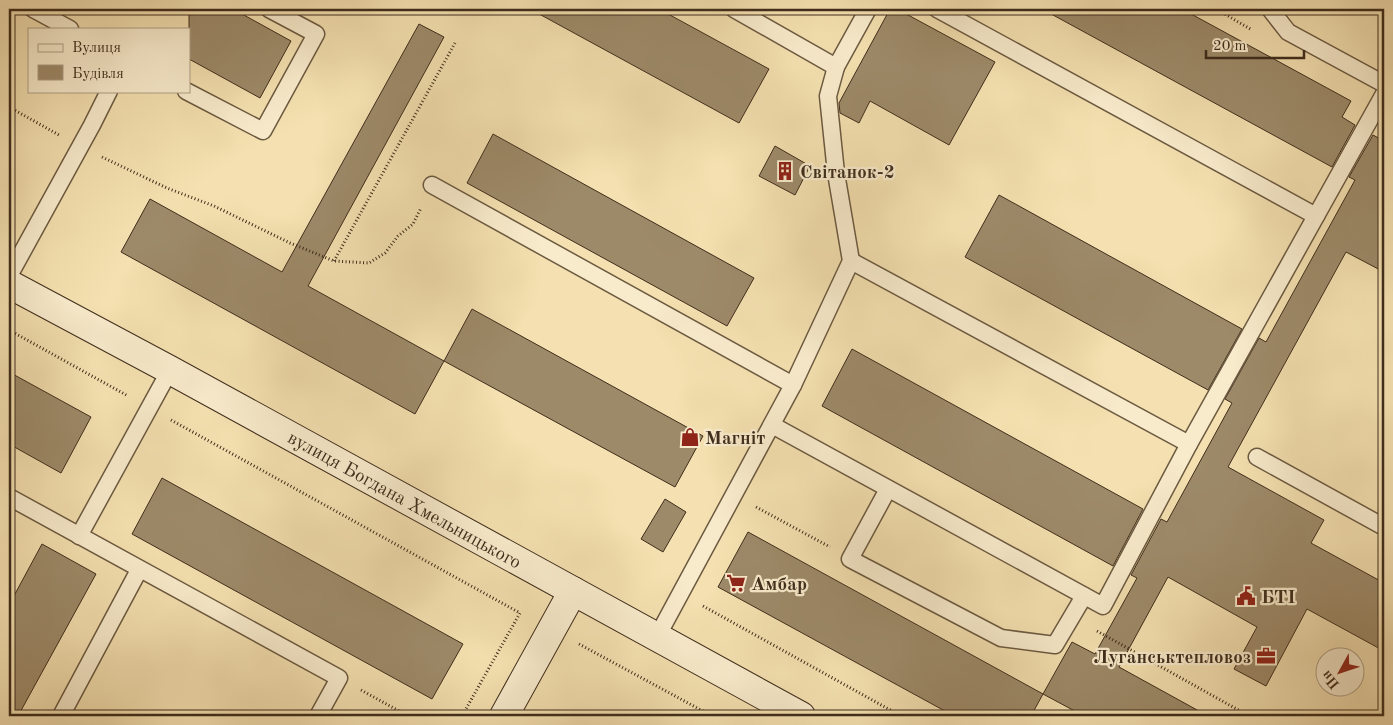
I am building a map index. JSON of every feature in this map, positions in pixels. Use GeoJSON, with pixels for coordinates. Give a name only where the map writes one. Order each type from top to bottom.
{"type":"FeatureCollection","features":[{"type":"Feature","properties":{"kind":"street","name":"вулиця Богдана Хмельницького"},"geometry":{"type":"LineString","coordinates":[[9,284],[170,370],[801,716]]}},
{"type":"Feature","properties":{"kind":"street"},"geometry":{"type":"LineString","coordinates":[[504,716],[573,591]]}},
{"type":"Feature","properties":{"kind":"lane"},"geometry":{"type":"LineString","coordinates":[[33,9],[68,28]]}},
{"type":"Feature","properties":{"kind":"lane"},"geometry":{"type":"LineString","coordinates":[[188,92],[262,131],[316,34],[269,9]]}},
{"type":"Feature","properties":{"kind":"lane"},"geometry":{"type":"LineString","coordinates":[[734,9],[836,66]]}},
{"type":"Feature","properties":{"kind":"lane"},"geometry":{"type":"LineString","coordinates":[[657,637],[793,385],[851,261],[836,173],[828,96],[836,66],[868,9]]}},
{"type":"Feature","properties":{"kind":"lane"},"geometry":{"type":"LineString","coordinates":[[936,9],[1316,216]]}},
{"type":"Feature","properties":{"kind":"lane"},"geometry":{"type":"LineString","coordinates":[[1270,9],[1288,32],[1384,84]]}},
{"type":"Feature","properties":{"kind":"lane"},"geometry":{"type":"LineString","coordinates":[[9,276],[108,92]]}},
{"type":"Feature","properties":{"kind":"lane"},"geometry":{"type":"LineString","coordinates":[[772,425],[1103,606],[1189,444],[1384,94]]}},
{"type":"Feature","properties":{"kind":"lane"},"geometry":{"type":"LineString","coordinates":[[432,185],[793,385]]}},
{"type":"Feature","properties":{"kind":"lane"},"geometry":{"type":"LineString","coordinates":[[851,261],[1189,444]]}},
{"type":"Feature","properties":{"kind":"lane"},"geometry":{"type":"LineString","coordinates":[[79,536],[170,370]]}},
{"type":"Feature","properties":{"kind":"lane"},"geometry":{"type":"LineString","coordinates":[[1256,457],[1384,527]]}},
{"type":"Feature","properties":{"kind":"lane"},"geometry":{"type":"LineString","coordinates":[[888,489],[850,558],[1001,638],[1055,645],[1084,596]]}},
{"type":"Feature","properties":{"kind":"lane"},"geometry":{"type":"LineString","coordinates":[[9,497],[339,678],[318,716]]}},
{"type":"Feature","properties":{"kind":"lane"},"geometry":{"type":"LineString","coordinates":[[61,716],[140,570]]}},
{"type":"Feature","properties":{"kind":"path"},"geometry":{"type":"LineString","coordinates":[[334,261],[455,43]]}},
{"type":"Feature","properties":{"kind":"path"},"geometry":{"type":"LineString","coordinates":[[9,107],[79,146],[167,188],[214,206],[290,244],[334,261],[369,264],[385,253],[398,236],[413,224],[432,185]]}},
{"type":"Feature","properties":{"kind":"path"},"geometry":{"type":"LineString","coordinates":[[9,330],[520,613],[462,716]]}},
{"type":"Feature","properties":{"kind":"path"},"geometry":{"type":"LineString","coordinates":[[734,495],[850,558]]}},
{"type":"Feature","properties":{"kind":"path"},"geometry":{"type":"LineString","coordinates":[[681,594],[901,716]]}},
{"type":"Feature","properties":{"kind":"path"},"geometry":{"type":"LineString","coordinates":[[1072,618],[1249,716]]}},
{"type":"Feature","properties":{"kind":"path"},"geometry":{"type":"LineString","coordinates":[[578,646],[580,643],[707,715],[712,716]]}},
{"type":"Feature","properties":{"kind":"path"},"geometry":{"type":"LineString","coordinates":[[339,678],[408,716]]}},
{"type":"Feature","properties":{"kind":"building"},"geometry":{"type":"Polygon","coordinates":[[[189,9],[233,9],[291,41],[260,98],[190,60],[189,9]]]}},
{"type":"Feature","properties":{"kind":"building"},"geometry":{"type":"Polygon","coordinates":[[[530,9],[659,9],[769,69],[739,123],[530,9]]]}},
{"type":"Feature","properties":{"kind":"building"},"geometry":{"type":"Polygon","coordinates":[[[890,9],[897,9],[995,62],[949,145],[870,101],[859,123],[840,113],[839,103],[890,9]]]}},
{"type":"Feature","properties":{"kind":"building"},"geometry":{"type":"Polygon","coordinates":[[[1042,9],[1182,9],[1351,101],[1342,117],[1355,125],[1332,167],[1042,9]]]}},
{"type":"Feature","properties":{"kind":"building"},"geometry":{"type":"Polygon","coordinates":[[[419,24],[444,37],[308,286],[444,361],[415,414],[121,252],[150,199],[282,272],[419,24]]]}},
{"type":"Feature","properties":{"kind":"building"},"geometry":{"type":"Polygon","coordinates":[[[493,134],[754,278],[727,326],[467,183],[493,134]]]}},
{"type":"Feature","properties":{"kind":"building"},"geometry":{"type":"Polygon","coordinates":[[[1373,135],[1384,141],[1384,272],[1346,252],[1228,467],[1324,520],[1311,543],[1384,583],[1384,651],[1307,609],[1266,686],[1234,669],[1257,627],[1168,577],[1119,667],[1208,716],[1084,716],[1043,694],[1072,642],[1095,654],[1137,578],[1131,575],[1161,519],[1167,522],[1232,403],[1225,399],[1259,338],[1266,342],[1355,180],[1349,177],[1373,135]]]}},
{"type":"Feature","properties":{"kind":"building","name":"Світанок-2"},"geometry":{"type":"Polygon","coordinates":[[[775,146],[810,166],[795,195],[759,176],[775,146]]]}},
{"type":"Feature","properties":{"kind":"building"},"geometry":{"type":"Polygon","coordinates":[[[999,195],[1242,329],[1208,390],[965,257],[999,195]]]}},
{"type":"Feature","properties":{"kind":"building"},"geometry":{"type":"Polygon","coordinates":[[[472,309],[703,436],[675,487],[444,361],[472,309]]]}},
{"type":"Feature","properties":{"kind":"building"},"geometry":{"type":"Polygon","coordinates":[[[852,349],[1143,509],[1113,566],[822,406],[852,349]]]}},
{"type":"Feature","properties":{"kind":"building"},"geometry":{"type":"Polygon","coordinates":[[[9,372],[91,417],[61,473],[9,444],[9,372]]]}},
{"type":"Feature","properties":{"kind":"building"},"geometry":{"type":"Polygon","coordinates":[[[162,478],[463,644],[432,699],[132,534],[162,478]]]}},
{"type":"Feature","properties":{"kind":"building"},"geometry":{"type":"Polygon","coordinates":[[[665,499],[686,512],[663,552],[641,539],[665,499]]]}},
{"type":"Feature","properties":{"kind":"building"},"geometry":{"type":"Polygon","coordinates":[[[748,532],[1043,694],[1031,716],[954,716],[718,587],[748,532]]]}},
{"type":"Feature","properties":{"kind":"building"},"geometry":{"type":"Polygon","coordinates":[[[42,544],[96,574],[18,716],[9,716],[9,605],[42,544]]]}},
{"type":"Feature","properties":{"kind":"place","name":"Світанок-2"},"geometry":{"type":"Point","coordinates":[785,171]}},
{"type":"Feature","properties":{"kind":"place","name":"Магніт"},"geometry":{"type":"Point","coordinates":[690,437]}},
{"type":"Feature","properties":{"kind":"place","name":"Амбар"},"geometry":{"type":"Point","coordinates":[736,583]}},
{"type":"Feature","properties":{"kind":"place","name":"БТІ"},"geometry":{"type":"Point","coordinates":[1246,596]}},
{"type":"Feature","properties":{"kind":"place","name":"Луганськтепловоз"},"geometry":{"type":"Point","coordinates":[1266,656]}}]}
